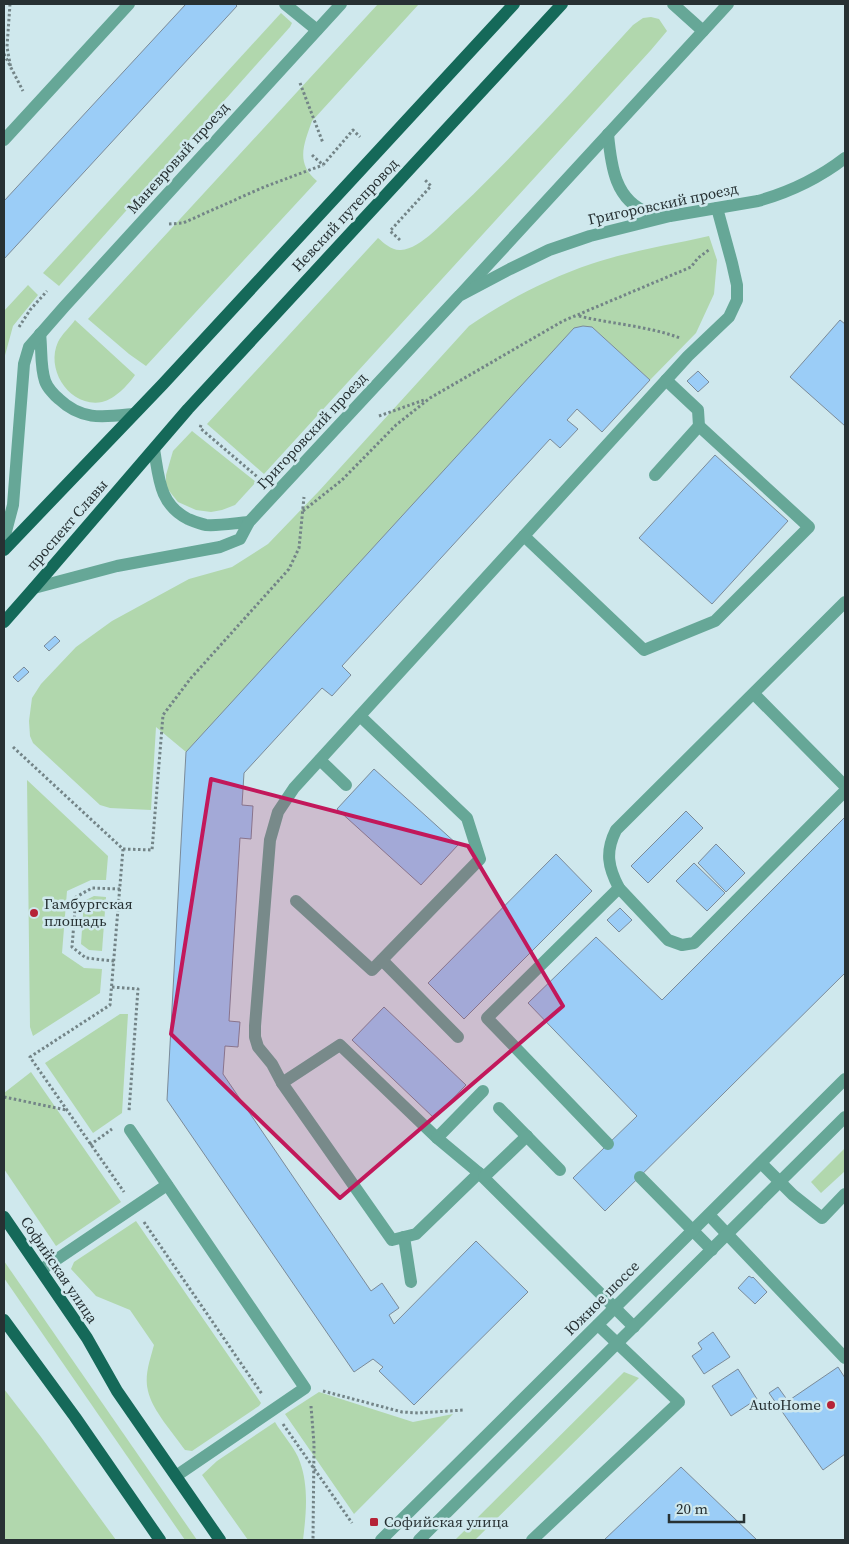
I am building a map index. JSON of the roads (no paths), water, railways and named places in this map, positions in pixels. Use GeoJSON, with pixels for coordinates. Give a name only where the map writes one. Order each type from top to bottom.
{"type":"FeatureCollection","features":[{"type":"Feature","properties":{"kind":"main road","name":"Невский путепровод"},"geometry":{"type":"LineString","coordinates":[[132,414],[514,4]]}},
{"type":"Feature","properties":{"kind":"main road","name":"Невский путепровод"},"geometry":{"type":"LineString","coordinates":[[154,449],[194,402],[562,4]]}},
{"type":"Feature","properties":{"kind":"main road","name":"проспект Славы"},"geometry":{"type":"LineString","coordinates":[[4,550],[132,414]]}},
{"type":"Feature","properties":{"kind":"main road","name":"проспект Славы"},"geometry":{"type":"LineString","coordinates":[[4,622],[154,449]]}},
{"type":"Feature","properties":{"kind":"main road","name":"Софийская улица"},"geometry":{"type":"LineString","coordinates":[[4,1217],[87,1338],[117,1391],[220,1540]]}},
{"type":"Feature","properties":{"kind":"main road"},"geometry":{"type":"LineString","coordinates":[[4,1320],[76,1417],[160,1540]]}},
{"type":"Feature","properties":{"kind":"street"},"geometry":{"type":"LineString","coordinates":[[4,140],[129,4]]}},
{"type":"Feature","properties":{"kind":"street"},"geometry":{"type":"LineString","coordinates":[[286,4],[317,30]]}},
{"type":"Feature","properties":{"kind":"street","name":"Маневровый проезд"},"geometry":{"type":"LineString","coordinates":[[4,539],[13,505],[24,364],[29,347],[341,4]]}},
{"type":"Feature","properties":{"kind":"street"},"geometry":{"type":"LineString","coordinates":[[673,4],[703,31]]}},
{"type":"Feature","properties":{"kind":"street","name":"Григоровский проезд"},"geometry":{"type":"LineString","coordinates":[[34,588],[117,566],[220,547],[240,539],[249,522],[728,4]]}},
{"type":"Feature","properties":{"kind":"street"},"geometry":{"type":"LineString","coordinates":[[608,134],[612,169],[617,183],[625,196],[636,206],[650,214],[670,216]]}},
{"type":"Feature","properties":{"kind":"street","name":"Григоровский проезд"},"geometry":{"type":"LineString","coordinates":[[459,296],[549,250],[633,224],[774,196],[810,180],[832,168],[845,158]]}},
{"type":"Feature","properties":{"kind":"street"},"geometry":{"type":"LineString","coordinates":[[527,1136],[416,1234],[392,1240],[282,1083],[272,1064],[258,1047],[255,1037],[270,840],[278,812],[294,788],[666,380],[729,317],[737,300],[737,285],[716,208]]}},
{"type":"Feature","properties":{"kind":"street"},"geometry":{"type":"LineString","coordinates":[[40,334],[45,382],[56,397],[67,407],[84,415],[104,417],[132,414]]}},
{"type":"Feature","properties":{"kind":"street"},"geometry":{"type":"LineString","coordinates":[[524,536],[644,650],[715,620],[809,527],[699,426],[698,410],[666,380]]}},
{"type":"Feature","properties":{"kind":"street"},"geometry":{"type":"LineString","coordinates":[[655,474],[699,426]]}},
{"type":"Feature","properties":{"kind":"street"},"geometry":{"type":"LineString","coordinates":[[154,449],[161,489],[165,499],[180,514],[192,521],[206,525],[249,522]]}},
{"type":"Feature","properties":{"kind":"street"},"geometry":{"type":"LineString","coordinates":[[845,602],[616,830],[610,841],[608,856],[612,874],[620,888],[668,940],[682,945],[694,943],[845,791]]}},
{"type":"Feature","properties":{"kind":"street"},"geometry":{"type":"LineString","coordinates":[[754,694],[845,786]]}},
{"type":"Feature","properties":{"kind":"street"},"geometry":{"type":"LineString","coordinates":[[296,901],[372,970],[480,859],[468,818],[360,716]]}},
{"type":"Feature","properties":{"kind":"street"},"geometry":{"type":"LineString","coordinates":[[320,760],[346,785]]}},
{"type":"Feature","properties":{"kind":"street"},"geometry":{"type":"LineString","coordinates":[[608,1144],[487,1018],[620,888]]}},
{"type":"Feature","properties":{"kind":"street"},"geometry":{"type":"LineString","coordinates":[[382,960],[458,1037]]}},
{"type":"Feature","properties":{"kind":"street"},"geometry":{"type":"LineString","coordinates":[[282,1083],[340,1045],[437,1138],[482,1175],[634,1327]]}},
{"type":"Feature","properties":{"kind":"street","name":"Южное шоссе"},"geometry":{"type":"LineString","coordinates":[[381,1540],[845,1079]]}},
{"type":"Feature","properties":{"kind":"street"},"geometry":{"type":"LineString","coordinates":[[437,1138],[483,1091]]}},
{"type":"Feature","properties":{"kind":"street"},"geometry":{"type":"LineString","coordinates":[[499,1108],[560,1170]]}},
{"type":"Feature","properties":{"kind":"street"},"geometry":{"type":"LineString","coordinates":[[419,1540],[845,1117]]}},
{"type":"Feature","properties":{"kind":"street"},"geometry":{"type":"LineString","coordinates":[[130,1130],[305,1388],[176,1476]]}},
{"type":"Feature","properties":{"kind":"street"},"geometry":{"type":"LineString","coordinates":[[761,1164],[793,1195],[822,1218],[845,1194]]}},
{"type":"Feature","properties":{"kind":"street"},"geometry":{"type":"LineString","coordinates":[[640,1177],[712,1250]]}},
{"type":"Feature","properties":{"kind":"street"},"geometry":{"type":"LineString","coordinates":[[41,1270],[167,1184]]}},
{"type":"Feature","properties":{"kind":"street"},"geometry":{"type":"LineString","coordinates":[[709,1215],[845,1358]]}},
{"type":"Feature","properties":{"kind":"street"},"geometry":{"type":"LineString","coordinates":[[404,1237],[412,1282]]}},
{"type":"Feature","properties":{"kind":"street"},"geometry":{"type":"LineString","coordinates":[[532,1540],[679,1402],[598,1324]]}},
{"type":"Feature","properties":{"kind":"place","name":"Гамбургская площадь"},"geometry":{"type":"Point","coordinates":[34,913]}},
{"type":"Feature","properties":{"kind":"place","name":"AutoHome"},"geometry":{"type":"Point","coordinates":[831,1405]}},
{"type":"Feature","properties":{"kind":"place","name":"Софийская улица"},"geometry":{"type":"Point","coordinates":[374,1522]}}]}
